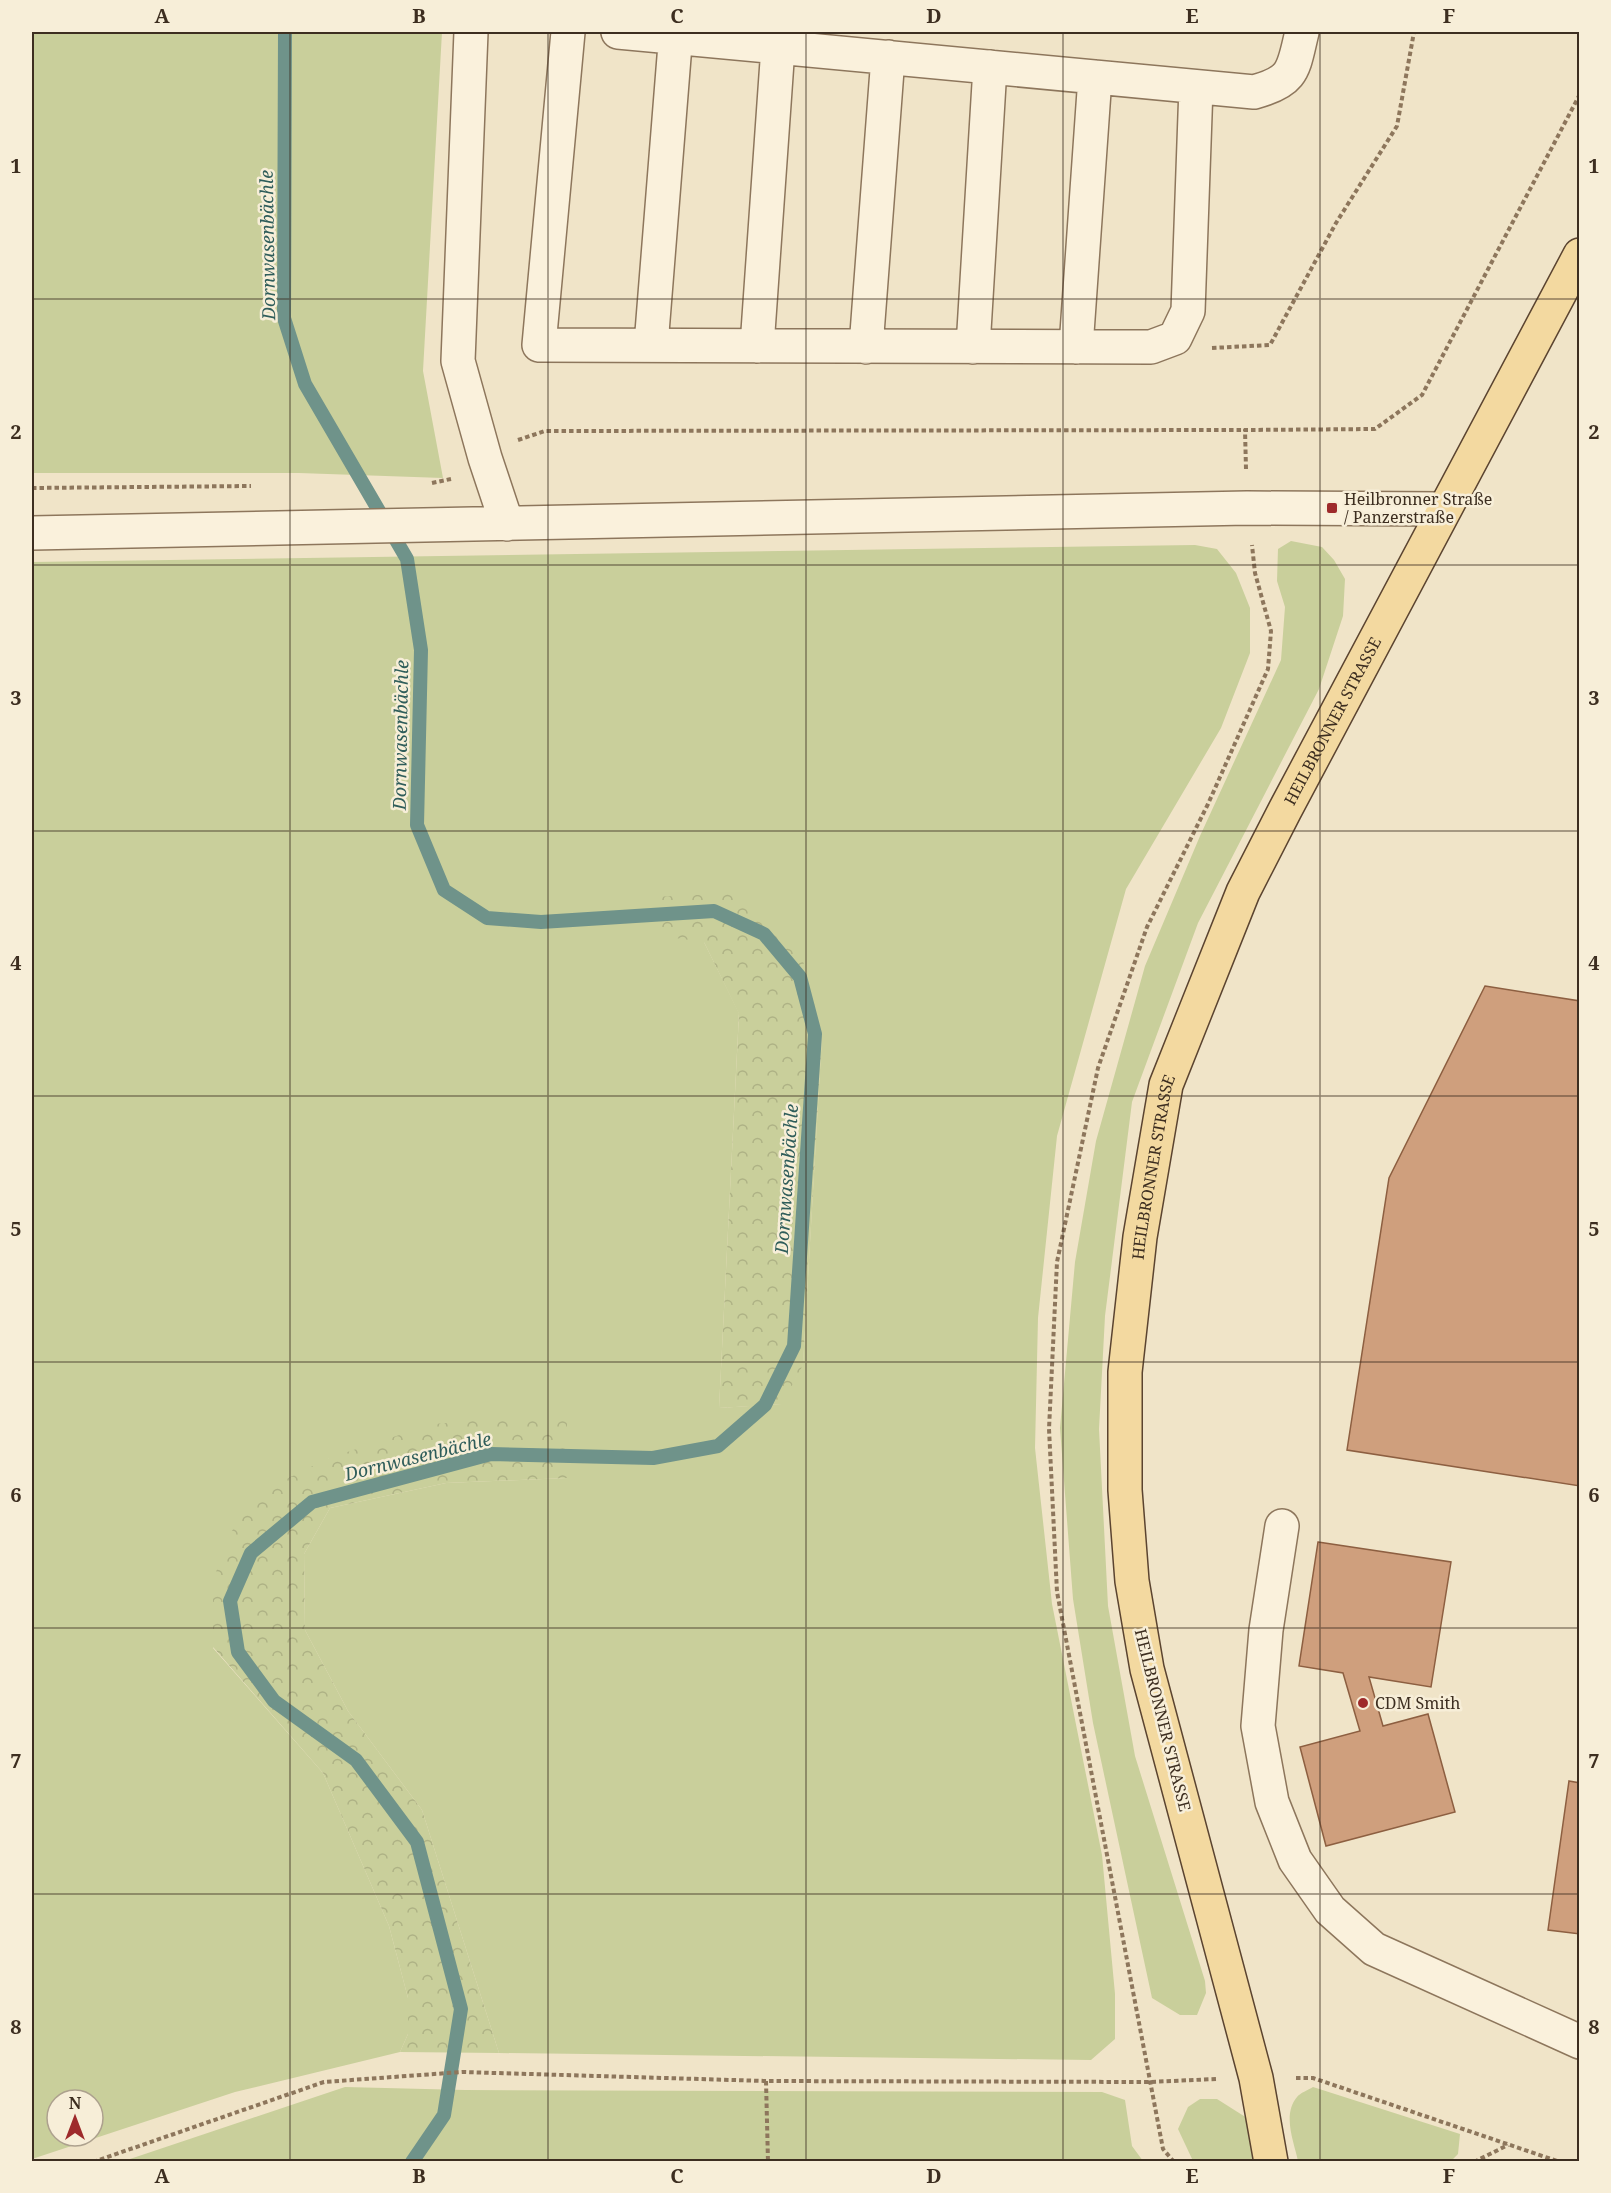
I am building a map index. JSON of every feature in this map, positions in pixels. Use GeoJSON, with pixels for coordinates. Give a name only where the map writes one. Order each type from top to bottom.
{"type":"FeatureCollection","features":[{"type":"Feature","properties":{"kind":"main road","name":"HEILBRONNER STRASSE"},"geometry":{"type":"LineString","coordinates":[[1270,2162],[1256,2078],[1147,1670],[1132,1581],[1125,1490],[1125,1372],[1140,1237],[1166,1084],[1244,892],[1580,255]]}},
{"type":"Feature","properties":{"kind":"street"},"geometry":{"type":"LineString","coordinates":[[471,32],[458,361],[485,458],[507,524]]}},
{"type":"Feature","properties":{"kind":"street"},"geometry":{"type":"LineString","coordinates":[[568,32],[539,345],[1151,348],[1175,338],[1188,311],[1196,87]]}},
{"type":"Feature","properties":{"kind":"street"},"geometry":{"type":"LineString","coordinates":[[618,32],[676,34],[778,47],[1254,92],[1275,87],[1292,71],[1302,32]]}},
{"type":"Feature","properties":{"kind":"street"},"geometry":{"type":"LineString","coordinates":[[651,345],[676,34]]}},
{"type":"Feature","properties":{"kind":"street"},"geometry":{"type":"LineString","coordinates":[[758,346],[778,47]]}},
{"type":"Feature","properties":{"kind":"street"},"geometry":{"type":"LineString","coordinates":[[866,347],[888,57]]}},
{"type":"Feature","properties":{"kind":"street"},"geometry":{"type":"LineString","coordinates":[[973,347],[990,68]]}},
{"type":"Feature","properties":{"kind":"street"},"geometry":{"type":"LineString","coordinates":[[1076,348],[1095,77]]}},
{"type":"Feature","properties":{"kind":"street"},"geometry":{"type":"LineString","coordinates":[[32,533],[1247,508],[1444,509]]}},
{"type":"Feature","properties":{"kind":"street"},"geometry":{"type":"LineString","coordinates":[[1282,1526],[1266,1630],[1258,1726],[1272,1802],[1295,1860],[1330,1910],[1374,1949],[1580,2042]]}},
{"type":"Feature","properties":{"kind":"path"},"geometry":{"type":"LineString","coordinates":[[1175,338],[1199,349],[1270,345],[1336,223],[1397,126],[1414,32]]}},
{"type":"Feature","properties":{"kind":"path"},"geometry":{"type":"LineString","coordinates":[[426,485],[465,475],[507,443],[545,431],[1245,430]]}},
{"type":"Feature","properties":{"kind":"path"},"geometry":{"type":"LineString","coordinates":[[32,488],[259,486]]}},
{"type":"Feature","properties":{"kind":"path"},"geometry":{"type":"LineString","coordinates":[[93,2162],[324,2082],[462,2072],[766,2081],[1149,2082],[1313,2078],[1560,2162]]}},
{"type":"Feature","properties":{"kind":"path"},"geometry":{"type":"LineString","coordinates":[[766,2081],[768,2162]]}},
{"type":"Feature","properties":{"kind":"path"},"geometry":{"type":"LineString","coordinates":[[1474,2162],[1508,2145]]}},
{"type":"Feature","properties":{"kind":"green space"},"geometry":{"type":"Polygon","coordinates":[[[32,32],[442,32],[423,371],[443,478],[299,473],[32,473],[32,32]]]}},
{"type":"Feature","properties":{"kind":"green space"},"geometry":{"type":"Polygon","coordinates":[[[1291,541],[1322,547],[1334,560],[1345,579],[1343,616],[1319,689],[1198,923],[1132,1102],[1105,1316],[1099,1429],[1108,1606],[1135,1756],[1205,1981],[1206,1993],[1197,2015],[1180,2015],[1152,1998],[1093,1723],[1073,1599],[1060,1428],[1075,1262],[1096,1141],[1145,966],[1200,836],[1281,660],[1285,607],[1277,581],[1278,549],[1291,541]]]}},
{"type":"Feature","properties":{"kind":"green space"},"geometry":{"type":"Polygon","coordinates":[[[1195,545],[1217,549],[1236,573],[1250,608],[1250,653],[1221,728],[1126,889],[1057,1136],[1038,1318],[1035,1448],[1052,1604],[1102,1855],[1115,1994],[1115,2039],[1091,2060],[499,2053],[422,1810],[348,1711],[305,1630],[304,1554],[330,1508],[446,1483],[567,1478],[329,1458],[213,1648],[323,1773],[389,1926],[408,1998],[408,2034],[400,2052],[235,2092],[105,2135],[105,2088],[45,2088],[45,2148],[65,2148],[32,2159],[32,562],[1195,545]],[[704,942],[739,1013],[719,1408],[781,1404],[803,1364],[822,1035],[704,942]]]}},
{"type":"Feature","properties":{"kind":"green space"},"geometry":{"type":"Polygon","coordinates":[[[741,893],[802,957],[822,1035],[803,1365],[782,1404],[719,1408],[739,1014],[704,942],[654,935],[652,897],[741,893]]]}},
{"type":"Feature","properties":{"kind":"green space"},"geometry":{"type":"Polygon","coordinates":[[[567,1414],[567,1478],[446,1483],[330,1508],[304,1554],[305,1630],[348,1711],[422,1810],[499,2053],[400,2052],[408,2034],[408,1998],[389,1926],[323,1773],[213,1647],[213,1580],[231,1532],[266,1489],[329,1458],[433,1424],[567,1414]]]}},
{"type":"Feature","properties":{"kind":"green space"},"geometry":{"type":"Polygon","coordinates":[[[345,2087],[465,2090],[1102,2092],[1125,2100],[1132,2146],[1143,2161],[124,2161],[345,2087]]]}},
{"type":"Feature","properties":{"kind":"green space"},"geometry":{"type":"Polygon","coordinates":[[[1313,2087],[1460,2134],[1458,2154],[1451,2161],[1298,2161],[1290,2129],[1290,2112],[1297,2097],[1313,2087]]]}},
{"type":"Feature","properties":{"kind":"green space"},"geometry":{"type":"Polygon","coordinates":[[[1200,2099],[1217,2099],[1247,2118],[1254,2161],[1193,2161],[1178,2129],[1188,2107],[1200,2099]]]}},
{"type":"Feature","properties":{"kind":"building"},"geometry":{"type":"Polygon","coordinates":[[[1485,986],[1580,1001],[1580,1486],[1347,1450],[1389,1178],[1485,986]]]}},
{"type":"Feature","properties":{"kind":"building"},"geometry":{"type":"Polygon","coordinates":[[[1318,1542],[1451,1562],[1431,1687],[1369,1677],[1383,1726],[1428,1714],[1455,1812],[1326,1846],[1300,1747],[1360,1731],[1343,1673],[1299,1666],[1318,1542]]]}},
{"type":"Feature","properties":{"kind":"building"},"geometry":{"type":"Polygon","coordinates":[[[1569,1781],[1580,1783],[1580,1934],[1548,1930],[1569,1781]]]}},
{"type":"Feature","properties":{"kind":"waterway","name":"Dornwasenbächle"},"geometry":{"type":"LineString","coordinates":[[285,32],[284,318],[305,384],[407,559],[421,650],[417,825],[444,890],[487,918],[541,922],[714,911],[764,934],[800,977],[815,1034],[794,1346],[765,1405],[718,1446],[653,1458],[491,1454],[312,1502],[251,1553],[230,1601],[238,1652],[274,1701],[356,1760],[417,1842],[461,2009],[444,2115],[412,2162]]}},
{"type":"Feature","properties":{"kind":"place","name":"Heilbronner Straße / Panzerstraße"},"geometry":{"type":"Point","coordinates":[1332,508]}},
{"type":"Feature","properties":{"kind":"place","name":"CDM Smith"},"geometry":{"type":"Point","coordinates":[1363,1703]}}]}
